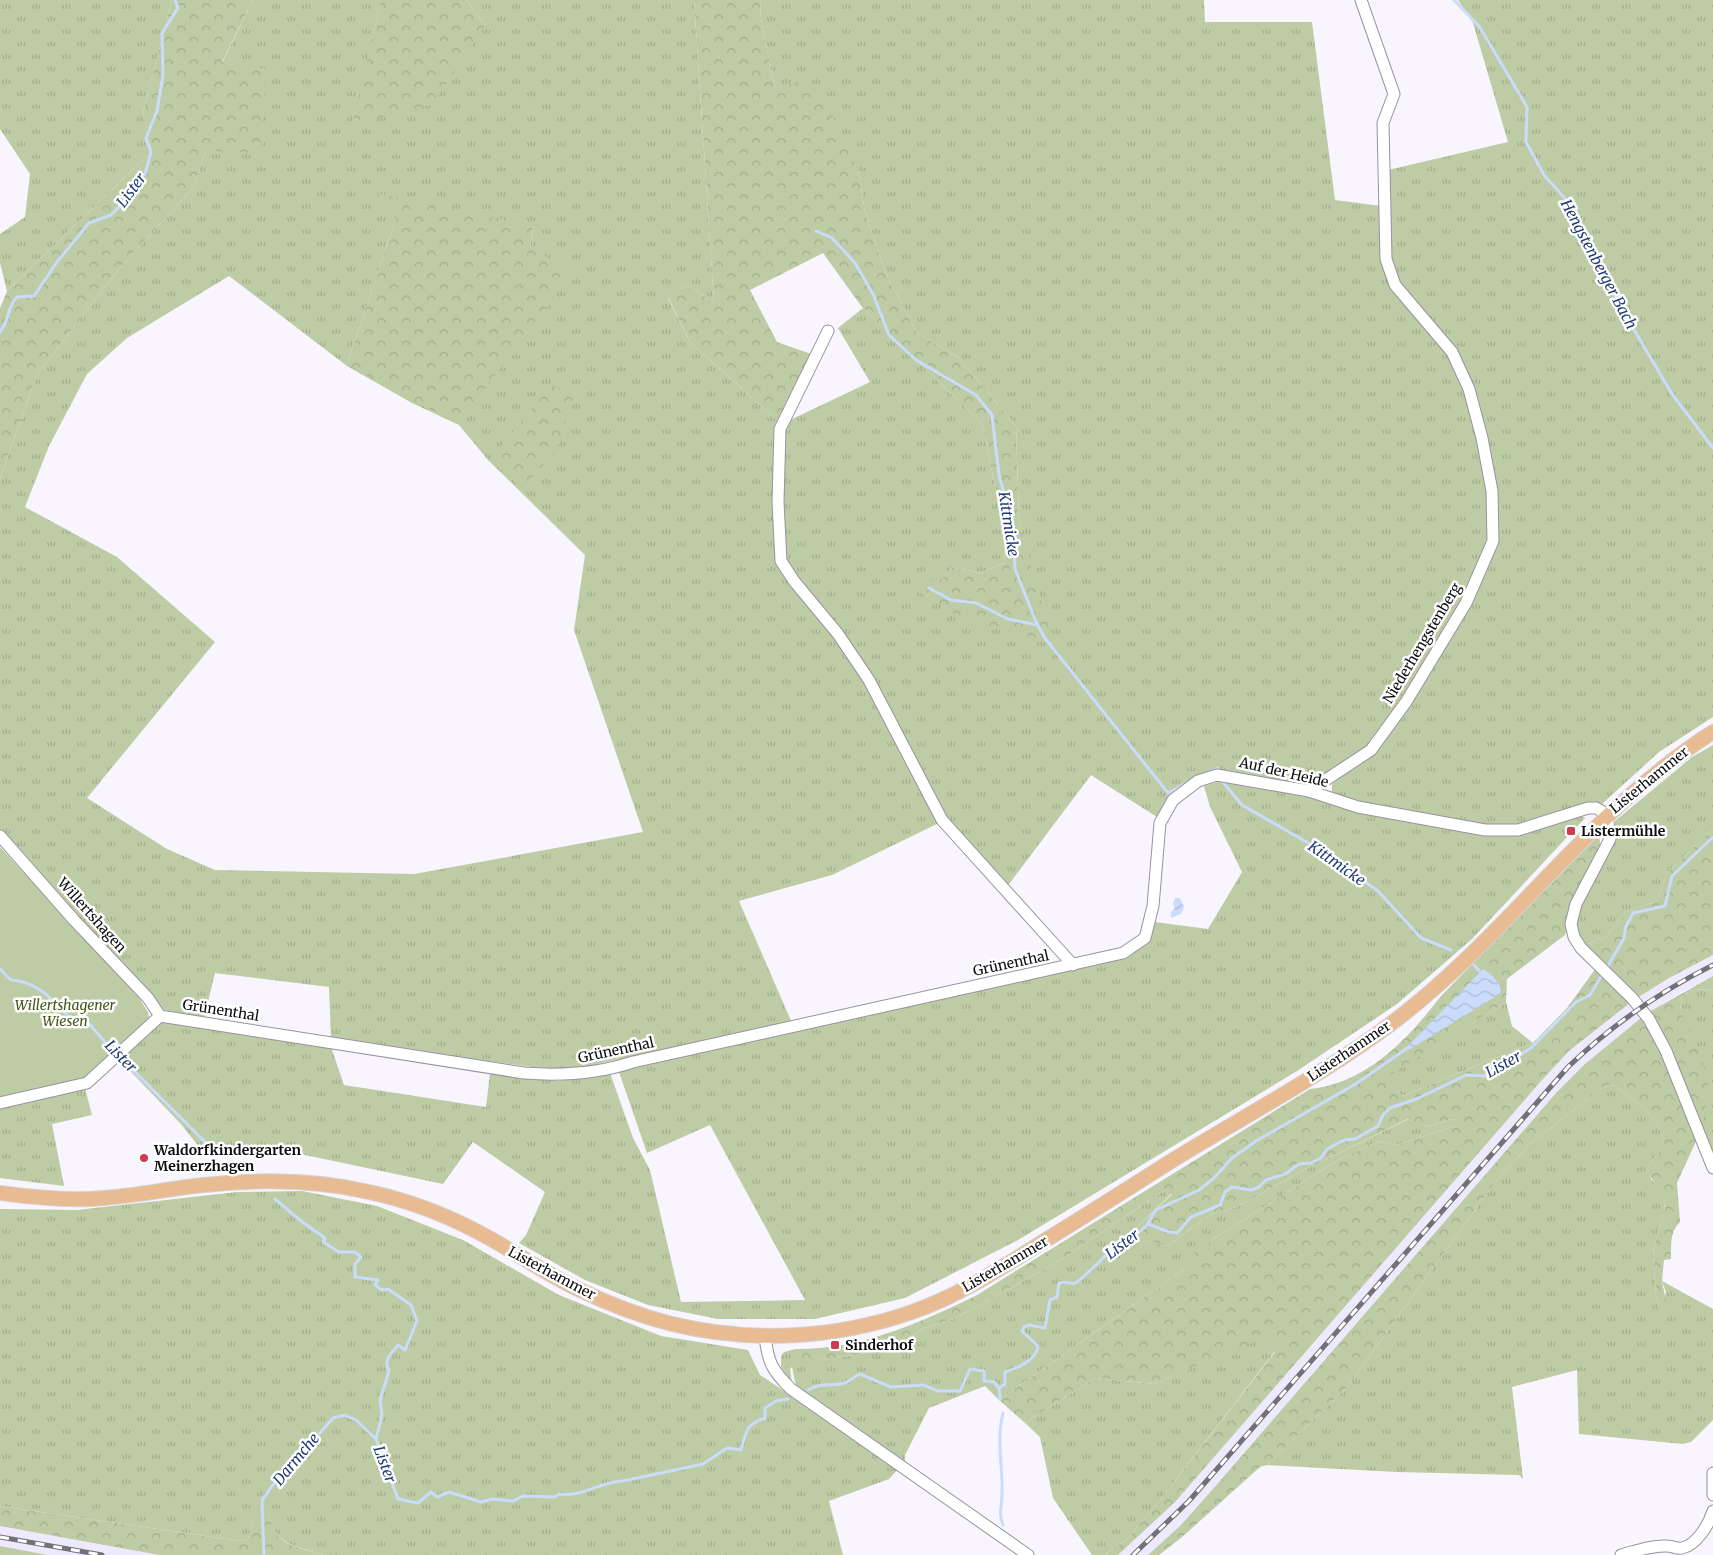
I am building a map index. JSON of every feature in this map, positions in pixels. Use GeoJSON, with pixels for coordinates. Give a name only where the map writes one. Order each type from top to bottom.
{"type":"FeatureCollection","features":[{"type":"Feature","properties":{"kind":"main road","name":"Listerhammer"},"geometry":{"type":"LineString","coordinates":[[0,1193],[48,1199],[91,1199],[160,1192],[204,1185],[270,1180],[324,1183],[372,1192],[426,1209],[477,1231],[577,1289],[634,1313],[702,1330],[765,1336],[852,1329],[915,1311],[955,1293],[1010,1263],[1297,1086],[1397,1019],[1455,970],[1607,814],[1662,766],[1713,732]]}},
{"type":"Feature","properties":{"kind":"street","name":"Niederhengstenberg"},"geometry":{"type":"LineString","coordinates":[[1309,791],[1371,750],[1406,702],[1466,604],[1493,541],[1492,491],[1482,438],[1469,389],[1452,352],[1394,285],[1386,259],[1386,169],[1383,123],[1394,94],[1361,0]]}},
{"type":"Feature","properties":{"kind":"street"},"geometry":{"type":"LineString","coordinates":[[828,331],[780,429],[778,502],[781,561],[794,581],[838,634],[868,680],[942,820],[1073,965]]}},
{"type":"Feature","properties":{"kind":"street","name":"Auf der Heide"},"geometry":{"type":"LineString","coordinates":[[1073,965],[1123,953],[1145,938],[1153,906],[1160,823],[1172,800],[1198,781],[1217,775],[1309,791],[1358,807],[1485,830],[1518,830],[1588,808],[1596,808],[1607,814]]}},
{"type":"Feature","properties":{"kind":"street"},"geometry":{"type":"LineString","coordinates":[[1607,814],[1610,839],[1576,904],[1571,924],[1574,937],[1581,948],[1648,1019],[1666,1051],[1713,1168]]}},
{"type":"Feature","properties":{"kind":"street","name":"Willertshagen"},"geometry":{"type":"LineString","coordinates":[[0,836],[74,920],[148,998],[160,1016]]}},
{"type":"Feature","properties":{"kind":"street","name":"Grünenthal"},"geometry":{"type":"LineString","coordinates":[[160,1016],[524,1072],[561,1076],[612,1069],[633,1062],[1073,965]]}},
{"type":"Feature","properties":{"kind":"street"},"geometry":{"type":"LineString","coordinates":[[0,1103],[87,1083],[160,1016]]}},
{"type":"Feature","properties":{"kind":"street"},"geometry":{"type":"LineString","coordinates":[[765,1336],[767,1357],[773,1371],[791,1389],[1028,1555]]}},
{"type":"Feature","properties":{"kind":"street"},"geometry":{"type":"LineString","coordinates":[[1713,1473],[1713,1495]]}},
{"type":"Feature","properties":{"kind":"street"},"geometry":{"type":"LineString","coordinates":[[1622,1555],[1641,1549],[1666,1546],[1682,1552],[1704,1530],[1713,1511]]}},
{"type":"Feature","properties":{"kind":"shaded area"},"geometry":{"type":"Polygon","coordinates":[[[1713,955],[1713,976],[1676,995],[1641,1018],[1585,1064],[1556,1093],[1181,1525],[1148,1555],[1118,1555],[1175,1502],[1569,1051],[1637,998],[1669,978],[1713,955]]]}},
{"type":"Feature","properties":{"kind":"shaded area"},"geometry":{"type":"Polygon","coordinates":[[[0,1526],[159,1555],[48,1555],[0,1546],[0,1526]]]}},
{"type":"Feature","properties":{"kind":"green space"},"geometry":{"type":"Polygon","coordinates":[[[0,0],[172,0],[143,112],[152,151],[7,291],[0,263],[0,234],[25,217],[30,174],[0,129],[0,0]]]}},
{"type":"Feature","properties":{"kind":"green space"},"geometry":{"type":"Polygon","coordinates":[[[172,0],[253,0],[222,62],[266,69],[261,153],[206,151],[193,188],[118,270],[37,375],[0,478],[0,308],[7,291],[152,151],[143,112],[172,0]]]}},
{"type":"Feature","properties":{"kind":"green space"},"geometry":{"type":"Polygon","coordinates":[[[253,0],[381,0],[353,125],[485,25],[466,0],[694,0],[714,302],[686,285],[668,298],[690,342],[780,423],[776,541],[806,597],[865,681],[941,822],[832,875],[739,901],[792,1023],[563,1071],[331,1040],[329,987],[215,973],[204,1018],[164,1010],[76,919],[0,832],[0,478],[37,375],[118,270],[193,188],[206,151],[222,63],[253,0]],[[396,219],[347,364],[530,248],[533,227],[396,219]],[[229,276],[127,338],[87,374],[49,446],[25,507],[117,557],[215,642],[87,798],[167,849],[215,870],[414,874],[643,832],[574,630],[585,555],[488,460],[459,425],[412,403],[347,366],[229,276]]]}},
{"type":"Feature","properties":{"kind":"green space"},"geometry":{"type":"Polygon","coordinates":[[[381,0],[466,0],[485,25],[433,104],[352,125],[381,0]]]}},
{"type":"Feature","properties":{"kind":"green space"},"geometry":{"type":"Polygon","coordinates":[[[694,0],[760,0],[761,19],[775,88],[804,81],[830,111],[858,169],[865,212],[886,274],[917,333],[958,357],[1016,426],[1019,522],[1053,643],[969,622],[914,589],[944,577],[952,567],[981,573],[1005,562],[1004,533],[983,425],[862,307],[823,253],[750,290],[777,342],[814,355],[780,423],[690,342],[668,297],[686,285],[714,302],[694,0]]]}},
{"type":"Feature","properties":{"kind":"green space"},"geometry":{"type":"Polygon","coordinates":[[[760,0],[1204,0],[1205,22],[1312,22],[1335,200],[1381,206],[1392,285],[1449,353],[1467,389],[1487,492],[1490,541],[1460,602],[1404,700],[1366,749],[1341,768],[1307,781],[1286,782],[1232,771],[1197,775],[1169,796],[1160,819],[1091,775],[1006,888],[944,820],[872,678],[786,561],[782,541],[783,434],[788,421],[870,382],[838,328],[863,308],[983,425],[1004,533],[1005,562],[981,573],[952,567],[944,577],[915,589],[942,604],[1052,643],[1019,522],[1016,426],[958,357],[917,333],[886,274],[865,212],[858,169],[775,88],[761,19],[760,0]]]}},
{"type":"Feature","properties":{"kind":"green space"},"geometry":{"type":"Polygon","coordinates":[[[1458,0],[1713,0],[1713,717],[1659,752],[1602,804],[1589,803],[1516,825],[1483,825],[1360,802],[1332,793],[1332,784],[1373,754],[1497,541],[1495,490],[1453,352],[1397,285],[1389,259],[1388,170],[1508,142],[1473,23],[1458,0]]]}},
{"type":"Feature","properties":{"kind":"green space"},"geometry":{"type":"Polygon","coordinates":[[[377,193],[533,226],[530,248],[573,271],[460,422],[413,402],[347,364],[396,219],[377,193]]]}},
{"type":"Feature","properties":{"kind":"green space"},"geometry":{"type":"Polygon","coordinates":[[[552,385],[574,395],[556,452],[521,488],[490,459],[552,385]]]}},
{"type":"Feature","properties":{"kind":"green space"},"geometry":{"type":"Polygon","coordinates":[[[1713,745],[1713,829],[1667,873],[1657,901],[1626,912],[1606,937],[1583,946],[1575,927],[1579,902],[1615,841],[1615,821],[1692,757],[1713,745]]]}},
{"type":"Feature","properties":{"kind":"green space"},"geometry":{"type":"Polygon","coordinates":[[[1228,779],[1480,832],[1578,813],[1585,818],[1472,939],[1397,1004],[1297,1071],[1018,1240],[905,1298],[815,1319],[718,1319],[648,1305],[585,1280],[519,1243],[526,1235],[545,1192],[473,1142],[443,1184],[305,1155],[258,1150],[206,1156],[181,1124],[118,1058],[160,1019],[330,1044],[344,1085],[486,1107],[490,1073],[559,1081],[610,1073],[633,1138],[650,1170],[681,1302],[805,1300],[710,1125],[647,1153],[619,1072],[1147,943],[1155,922],[1208,929],[1242,872],[1210,807],[1204,786],[1228,779]]]}},
{"type":"Feature","properties":{"kind":"green space"},"geometry":{"type":"Polygon","coordinates":[[[1713,829],[1713,955],[1669,978],[1637,998],[1583,946],[1606,937],[1626,912],[1657,901],[1667,873],[1713,829]]]}},
{"type":"Feature","properties":{"kind":"green space"},"geometry":{"type":"Polygon","coordinates":[[[1599,835],[1601,849],[1573,906],[1565,935],[1507,979],[1506,1002],[1388,1076],[1402,1096],[1533,1043],[1567,1008],[1596,968],[1630,1003],[1569,1051],[1542,1080],[1175,1502],[1118,1555],[1104,1555],[1126,1540],[1161,1499],[1275,1352],[1275,1341],[1268,1336],[1154,1384],[1095,1378],[1025,1423],[999,1400],[1186,1268],[1186,1259],[1215,1238],[1338,1160],[1379,1141],[1397,1145],[1458,1125],[1458,1120],[1452,1119],[1426,1127],[1408,1119],[1310,1167],[1237,1207],[1211,1214],[1169,1245],[1162,1246],[1151,1241],[1145,1241],[1115,1248],[1111,1245],[1127,1237],[1172,1194],[1166,1189],[1061,1260],[954,1319],[924,1328],[893,1348],[831,1359],[803,1361],[794,1358],[795,1349],[819,1348],[866,1340],[911,1325],[977,1295],[1310,1089],[1331,1085],[1350,1078],[1368,1068],[1400,1043],[1415,1028],[1441,996],[1599,835]]]}},
{"type":"Feature","properties":{"kind":"green space","name":"Willertshagener Wiesen"},"geometry":{"type":"Polygon","coordinates":[[[0,847],[139,998],[148,1012],[149,1018],[94,1076],[0,1101],[0,847]]]}},
{"type":"Feature","properties":{"kind":"green space"},"geometry":{"type":"Polygon","coordinates":[[[1713,976],[1713,989],[1693,990],[1682,996],[1680,1011],[1701,1053],[1709,1088],[1702,1130],[1649,1012],[1713,976]]]}},
{"type":"Feature","properties":{"kind":"green space"},"geometry":{"type":"Polygon","coordinates":[[[1713,989],[1713,1161],[1702,1130],[1680,1011],[1682,996],[1693,990],[1713,989]]]}},
{"type":"Feature","properties":{"kind":"green space"},"geometry":{"type":"Polygon","coordinates":[[[1506,1002],[1512,1026],[1533,1043],[1402,1096],[1387,1076],[1506,1002]]]}},
{"type":"Feature","properties":{"kind":"green space"},"geometry":{"type":"Polygon","coordinates":[[[1641,1018],[1661,1050],[1698,1137],[1677,1183],[1680,1222],[1673,1234],[1671,1259],[1664,1260],[1662,1281],[1666,1302],[1664,1310],[1660,1310],[1656,1296],[1653,1251],[1664,1214],[1665,1201],[1648,1172],[1649,1165],[1663,1146],[1662,1136],[1654,1119],[1640,1105],[1616,1086],[1609,1085],[1602,1088],[1531,1143],[1496,1181],[1347,1387],[1267,1465],[1260,1467],[1181,1538],[1159,1555],[1148,1555],[1181,1525],[1212,1490],[1556,1093],[1585,1064],[1641,1018]]]}},
{"type":"Feature","properties":{"kind":"green space"},"geometry":{"type":"Polygon","coordinates":[[[1609,1085],[1616,1086],[1640,1105],[1654,1119],[1662,1136],[1663,1146],[1649,1165],[1651,1179],[1660,1190],[1665,1201],[1664,1214],[1653,1251],[1656,1296],[1660,1309],[1666,1292],[1662,1281],[1713,1309],[1713,1420],[1691,1442],[1683,1444],[1579,1434],[1577,1370],[1512,1387],[1523,1479],[1519,1475],[1396,1472],[1267,1465],[1347,1387],[1496,1181],[1531,1143],[1602,1088],[1609,1085]]]}},
{"type":"Feature","properties":{"kind":"green space"},"geometry":{"type":"Polygon","coordinates":[[[85,1088],[92,1115],[52,1124],[64,1186],[0,1178],[0,1109],[85,1088]]]}},
{"type":"Feature","properties":{"kind":"green space"},"geometry":{"type":"Polygon","coordinates":[[[1409,1119],[1426,1127],[1452,1119],[1459,1120],[1458,1125],[1397,1145],[1379,1141],[1338,1160],[1215,1238],[1187,1259],[1186,1268],[999,1400],[985,1386],[929,1408],[905,1455],[905,1461],[899,1462],[796,1386],[792,1367],[790,1369],[792,1383],[781,1367],[781,1356],[784,1352],[795,1349],[795,1358],[803,1360],[831,1359],[893,1348],[924,1328],[954,1319],[1061,1260],[1166,1189],[1172,1193],[1127,1237],[1111,1246],[1116,1248],[1145,1241],[1151,1241],[1162,1246],[1169,1245],[1211,1214],[1237,1207],[1310,1167],[1409,1119]]]}},
{"type":"Feature","properties":{"kind":"green space"},"geometry":{"type":"Polygon","coordinates":[[[302,1191],[377,1206],[463,1240],[559,1295],[661,1336],[748,1350],[760,1375],[899,1468],[889,1479],[829,1501],[843,1555],[323,1555],[288,1543],[281,1538],[271,1524],[269,1514],[254,1518],[248,1539],[240,1541],[0,1506],[0,1209],[77,1210],[237,1192],[302,1191]]]}},
{"type":"Feature","properties":{"kind":"green space"},"geometry":{"type":"Polygon","coordinates":[[[1268,1335],[1275,1341],[1275,1351],[1161,1499],[1126,1540],[1104,1555],[1092,1555],[1053,1498],[1040,1437],[1025,1423],[1095,1378],[1154,1384],[1268,1335]]]}},
{"type":"Feature","properties":{"kind":"green space"},"geometry":{"type":"Polygon","coordinates":[[[0,1506],[240,1541],[248,1539],[254,1518],[265,1512],[269,1514],[272,1525],[281,1539],[295,1547],[323,1555],[159,1555],[0,1526],[0,1506]]]}},
{"type":"Feature","properties":{"kind":"green space"},"geometry":{"type":"Polygon","coordinates":[[[0,1546],[48,1555],[0,1555],[0,1546]]]}},
{"type":"Feature","properties":{"kind":"water"},"geometry":{"type":"Polygon","coordinates":[[[1175,898],[1180,898],[1184,907],[1181,914],[1171,918],[1171,912],[1175,908],[1173,903],[1175,898]]]}},
{"type":"Feature","properties":{"kind":"water"},"geometry":{"type":"Polygon","coordinates":[[[1483,969],[1498,982],[1501,993],[1409,1050],[1407,1047],[1483,969]]]}},
{"type":"Feature","properties":{"kind":"waterway","name":"Lister"},"geometry":{"type":"LineString","coordinates":[[0,332],[6,322],[11,305],[17,297],[34,296],[57,262],[89,223],[111,215],[129,197],[133,182],[145,174],[151,152],[146,138],[157,111],[163,75],[162,33],[178,8],[175,0]]}},
{"type":"Feature","properties":{"kind":"waterway","name":"Hengstenberger Bach"},"geometry":{"type":"LineString","coordinates":[[1454,0],[1479,26],[1527,107],[1526,142],[1544,175],[1569,203],[1620,306],[1672,394],[1713,448]]}},
{"type":"Feature","properties":{"kind":"waterway","name":"Kittmicke"},"geometry":{"type":"LineString","coordinates":[[816,231],[832,238],[855,263],[873,294],[889,335],[916,360],[976,395],[992,415],[999,475],[1008,508],[1008,536],[1014,547],[1015,569],[1044,637],[1168,793],[1190,781]]}},
{"type":"Feature","properties":{"kind":"waterway"},"geometry":{"type":"LineString","coordinates":[[929,588],[951,600],[976,603],[1008,619],[1037,625]]}},
{"type":"Feature","properties":{"kind":"waterway","name":"Kittmicke"},"geometry":{"type":"LineString","coordinates":[[1209,772],[1218,768]]}},
{"type":"Feature","properties":{"kind":"waterway","name":"Kittmicke"},"geometry":{"type":"LineString","coordinates":[[1221,780],[1242,805],[1317,848],[1378,891],[1421,938],[1451,950]]}},
{"type":"Feature","properties":{"kind":"waterway","name":"Lister"},"geometry":{"type":"LineString","coordinates":[[1608,966],[1624,938],[1626,926],[1633,913],[1665,906],[1672,876],[1713,837]]}},
{"type":"Feature","properties":{"kind":"waterway","name":"Kittmicke"},"geometry":{"type":"LineString","coordinates":[[1474,965],[1481,973]]}},
{"type":"Feature","properties":{"kind":"waterway","name":"Lister"},"geometry":{"type":"LineString","coordinates":[[0,969],[11,980],[27,984],[42,992],[66,1013],[72,1025],[86,1020],[104,1041],[213,1150]]}},
{"type":"Feature","properties":{"kind":"waterway","name":"Lister"},"geometry":{"type":"LineString","coordinates":[[808,1390],[819,1386],[842,1384],[860,1374],[891,1387],[923,1385],[938,1391],[960,1391],[970,1369],[984,1371],[984,1381],[994,1382],[999,1388],[1005,1384],[1005,1372],[1015,1369],[1030,1360],[1037,1351],[1038,1346],[1022,1331],[1024,1327],[1029,1325],[1045,1328],[1050,1300],[1057,1297],[1059,1283],[1075,1283],[1115,1245],[1130,1241],[1148,1224],[1177,1233],[1191,1217],[1220,1205],[1225,1192],[1232,1187],[1251,1190],[1259,1187],[1266,1180],[1285,1174],[1299,1164],[1311,1163],[1321,1158],[1327,1149],[1344,1140],[1355,1139],[1378,1126],[1383,1115],[1390,1108],[1419,1098],[1466,1075],[1485,1076],[1531,1048],[1576,1002],[1590,995],[1602,975]]}},
{"type":"Feature","properties":{"kind":"waterway"},"geometry":{"type":"LineString","coordinates":[[1148,1223],[1156,1210],[1199,1190],[1214,1178],[1232,1158],[1256,1141],[1354,1085],[1409,1047]]}},
{"type":"Feature","properties":{"kind":"waterway","name":"Lister"},"geometry":{"type":"LineString","coordinates":[[275,1199],[325,1238],[323,1242],[339,1252],[355,1252],[361,1257],[355,1264],[355,1277],[378,1280],[375,1285],[382,1290],[388,1289],[411,1305],[417,1321],[405,1350],[398,1345],[387,1360],[389,1371],[380,1400],[382,1415],[376,1439],[398,1499],[418,1503],[431,1492],[437,1497],[449,1492],[481,1502],[492,1499],[513,1501],[523,1496],[555,1497],[559,1494],[575,1494],[615,1482],[703,1464],[727,1448],[741,1450],[750,1426],[765,1418],[765,1408],[776,1401],[788,1399]]}},
{"type":"Feature","properties":{"kind":"waterway"},"geometry":{"type":"LineString","coordinates":[[999,1388],[1000,1399]]}},
{"type":"Feature","properties":{"kind":"waterway"},"geometry":{"type":"LineString","coordinates":[[1003,1413],[1000,1434],[1002,1484],[1000,1513],[1003,1525]]}},
{"type":"Feature","properties":{"kind":"waterway","name":"Darmche"},"geometry":{"type":"LineString","coordinates":[[264,1555],[262,1500],[291,1460],[303,1451],[313,1437],[319,1434],[333,1418],[345,1415],[356,1420],[376,1439]]}},
{"type":"Feature","properties":{"kind":"railway"},"geometry":{"type":"LineString","coordinates":[[1133,1555],[1189,1501],[1568,1067],[1637,1010],[1674,986],[1713,965]]}},
{"type":"Feature","properties":{"kind":"railway"},"geometry":{"type":"LineString","coordinates":[[0,1537],[102,1555]]}},
{"type":"Feature","properties":{"kind":"place","name":"Listermühle"},"geometry":{"type":"Point","coordinates":[1571,831]}},
{"type":"Feature","properties":{"kind":"place","name":"Waldorfkindergarten Meinerzhagen"},"geometry":{"type":"Point","coordinates":[144,1158]}},
{"type":"Feature","properties":{"kind":"place","name":"Sinderhof"},"geometry":{"type":"Point","coordinates":[835,1345]}}]}
